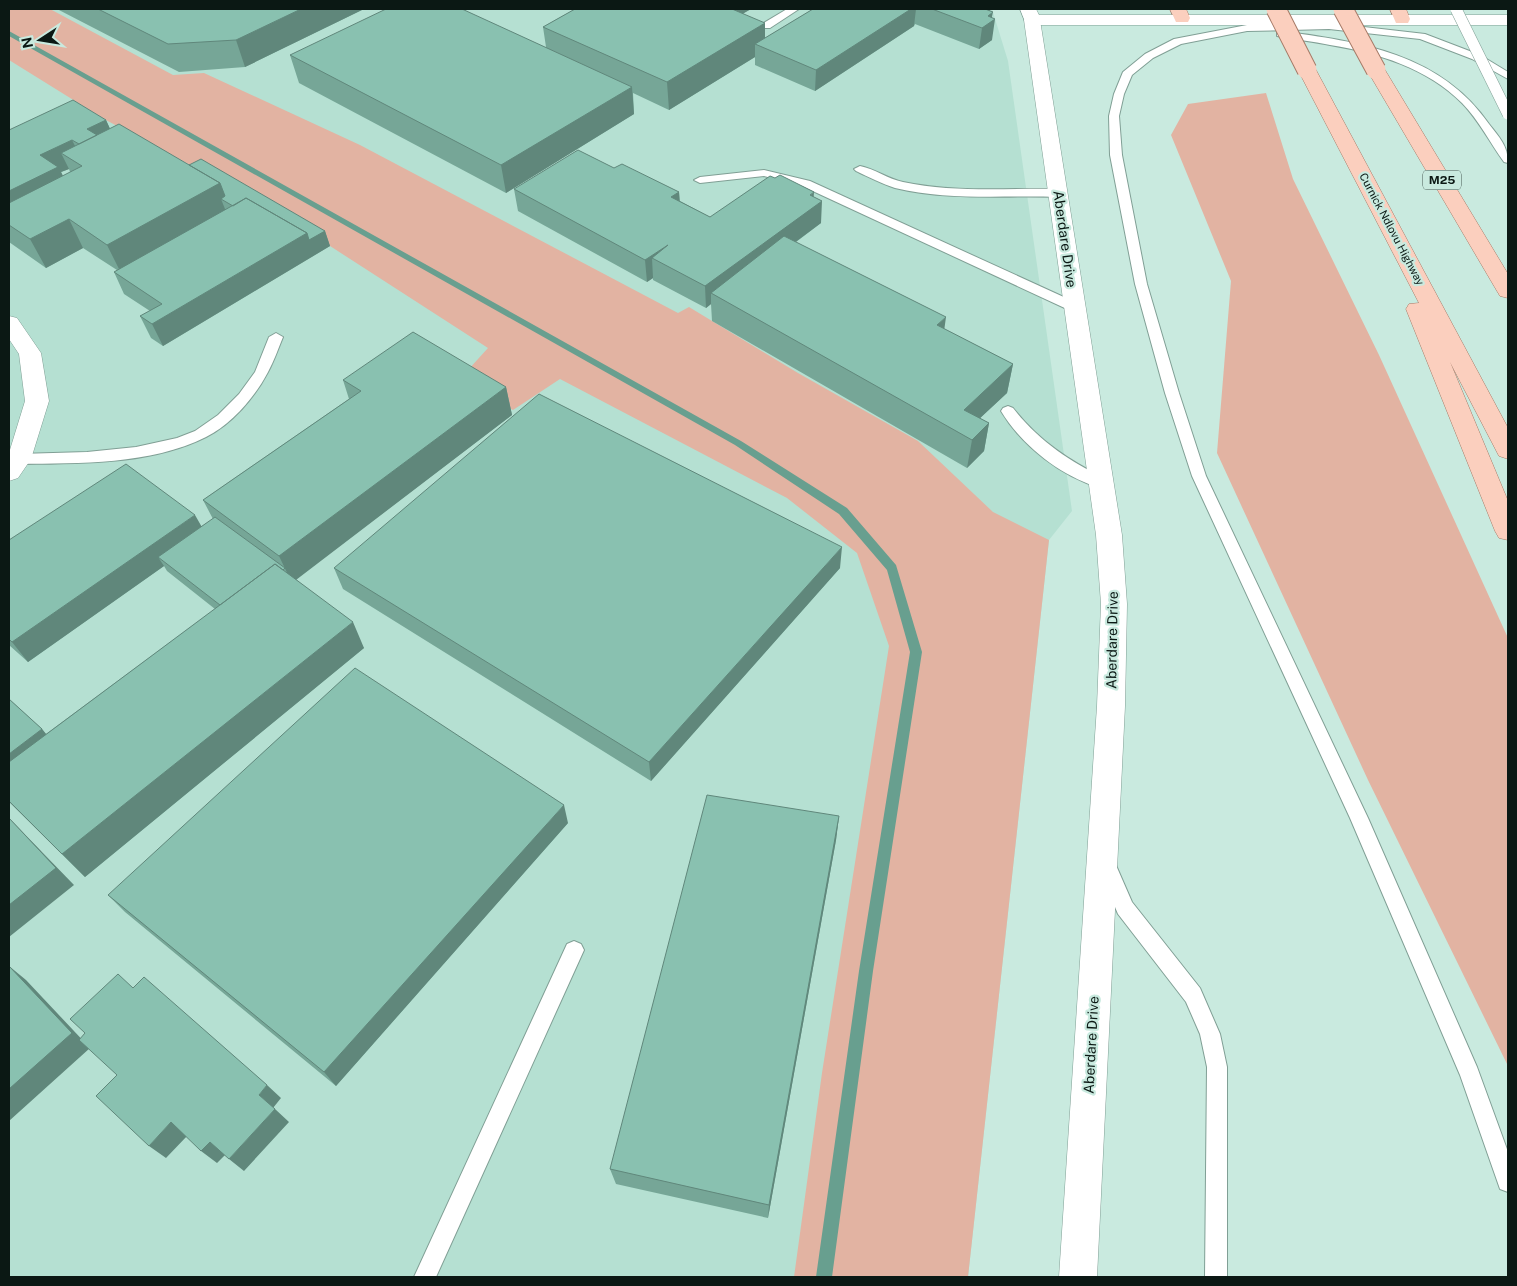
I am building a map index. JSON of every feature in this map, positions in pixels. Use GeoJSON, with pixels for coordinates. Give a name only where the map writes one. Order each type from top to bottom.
{"type":"FeatureCollection","features":[{"type":"Feature","properties":{"kind":"main road","name":"Curnick Ndlovu Highway"},"geometry":{"type":"LineString","coordinates":[[1276,9],[1508,450]]}},
{"type":"Feature","properties":{"kind":"main road","name":"M25"},"geometry":{"type":"LineString","coordinates":[[1343,9],[1376,70],[1508,291]]}},
{"type":"Feature","properties":{"kind":"main road"},"geometry":{"type":"LineString","coordinates":[[1399,240],[1414,301],[1508,531]]}},
{"type":"Feature","properties":{"kind":"street"},"geometry":{"type":"LineString","coordinates":[[1030,14],[1400,14],[1508,20]]}},
{"type":"Feature","properties":{"kind":"street","name":"Aberdare Drive"},"geometry":{"type":"LineString","coordinates":[[1030,14],[1109,535],[1114,604],[1111,706],[1078,1277]]}},
{"type":"Feature","properties":{"kind":"street"},"geometry":{"type":"LineString","coordinates":[[9,323],[30,353],[37,400],[14,466]]}},
{"type":"Feature","properties":{"kind":"lane"},"geometry":{"type":"LineString","coordinates":[[766,26],[794,9]]}},
{"type":"Feature","properties":{"kind":"lane"},"geometry":{"type":"LineString","coordinates":[[1456,9],[1508,114]]}},
{"type":"Feature","properties":{"kind":"lane"},"geometry":{"type":"LineString","coordinates":[[1508,76],[1476,57],[1421,36],[1329,26],[1247,28],[1178,42],[1149,56],[1127,74],[1119,94],[1114,116],[1116,155],[1141,284],[1172,393],[1199,476],[1359,818],[1470,1074],[1508,1181]]}},
{"type":"Feature","properties":{"kind":"lane"},"geometry":{"type":"LineString","coordinates":[[1247,28],[1298,36],[1368,51],[1396,58],[1422,69],[1464,100],[1483,122],[1508,160]]}},
{"type":"Feature","properties":{"kind":"lane"},"geometry":{"type":"LineString","coordinates":[[860,169],[904,186],[950,191],[1058,193]]}},
{"type":"Feature","properties":{"kind":"lane"},"geometry":{"type":"LineString","coordinates":[[700,180],[764,174],[806,183],[1074,307]]}},
{"type":"Feature","properties":{"kind":"lane"},"geometry":{"type":"LineString","coordinates":[[14,466],[62,458],[115,454],[166,446],[201,434],[228,414],[257,381],[276,337]]}},
{"type":"Feature","properties":{"kind":"lane"},"geometry":{"type":"LineString","coordinates":[[1008,411],[1023,431],[1054,459],[1101,483]]}},
{"type":"Feature","properties":{"kind":"lane"},"geometry":{"type":"LineString","coordinates":[[1102,855],[1125,908],[1193,995],[1210,1034],[1217,1068],[1216,1277]]}},
{"type":"Feature","properties":{"kind":"lane"},"geometry":{"type":"LineString","coordinates":[[425,1277],[574,950]]}},
{"type":"Feature","properties":{"kind":"shaded area"},"geometry":{"type":"Polygon","coordinates":[[[9,9],[992,9],[1008,61],[1072,511],[1049,540],[968,1277],[9,1277],[9,9]]]}},
{"type":"Feature","properties":{"kind":"shaded area"},"geometry":{"type":"Polygon","coordinates":[[[9,9],[50,9],[173,75],[204,73],[360,145],[678,313],[689,307],[798,373],[918,441],[993,512],[1049,540],[968,1277],[794,1277],[822,1073],[889,646],[857,553],[787,498],[560,379],[513,410],[458,381],[488,348],[330,246],[207,174],[104,119],[9,60],[9,9]]]}},
{"type":"Feature","properties":{"kind":"shaded area"},"geometry":{"type":"Polygon","coordinates":[[[1266,93],[1293,179],[1379,355],[1508,638],[1508,1066],[1368,780],[1217,453],[1231,281],[1171,135],[1188,104],[1266,93]]]}},
{"type":"Feature","properties":{"kind":"building"},"geometry":{"type":"Polygon","coordinates":[[[98,9],[301,9],[236,40],[168,44],[98,9]]]}},
{"type":"Feature","properties":{"kind":"building"},"geometry":{"type":"Polygon","coordinates":[[[386,9],[462,9],[632,87],[501,165],[290,55],[386,9]]]}},
{"type":"Feature","properties":{"kind":"building"},"geometry":{"type":"Polygon","coordinates":[[[575,9],[732,9],[765,23],[667,82],[543,27],[575,9]]]}},
{"type":"Feature","properties":{"kind":"building"},"geometry":{"type":"Polygon","coordinates":[[[813,9],[911,9],[816,70],[755,44],[813,9]]]}},
{"type":"Feature","properties":{"kind":"building"},"geometry":{"type":"Polygon","coordinates":[[[932,9],[985,9],[993,12],[988,16],[995,19],[982,28],[932,9]]]}},
{"type":"Feature","properties":{"kind":"building"},"geometry":{"type":"Polygon","coordinates":[[[73,100],[106,120],[87,129],[97,135],[79,144],[72,140],[40,155],[58,167],[9,191],[9,130],[73,100]]]}},
{"type":"Feature","properties":{"kind":"building"},"geometry":{"type":"Polygon","coordinates":[[[119,124],[220,183],[107,245],[69,219],[30,239],[9,225],[9,203],[82,166],[61,153],[119,124]]]}},
{"type":"Feature","properties":{"kind":"building"},"geometry":{"type":"Polygon","coordinates":[[[578,150],[614,168],[622,164],[679,192],[671,197],[710,217],[770,176],[775,178],[780,175],[814,192],[810,195],[822,201],[705,286],[652,258],[668,245],[645,260],[514,189],[578,150]]]}},
{"type":"Feature","properties":{"kind":"building"},"geometry":{"type":"Polygon","coordinates":[[[201,159],[325,231],[309,240],[307,233],[246,198],[233,206],[221,199],[225,196],[220,183],[189,165],[201,159]]]}},
{"type":"Feature","properties":{"kind":"building"},"geometry":{"type":"Polygon","coordinates":[[[246,198],[307,233],[152,324],[140,316],[162,304],[114,272],[246,198]]]}},
{"type":"Feature","properties":{"kind":"building"},"geometry":{"type":"Polygon","coordinates":[[[784,236],[946,317],[937,325],[1013,364],[964,410],[989,423],[972,440],[711,293],[784,236]]]}},
{"type":"Feature","properties":{"kind":"building"},"geometry":{"type":"Polygon","coordinates":[[[413,332],[506,387],[279,556],[203,500],[361,391],[343,380],[413,332]]]}},
{"type":"Feature","properties":{"kind":"building"},"geometry":{"type":"Polygon","coordinates":[[[539,394],[842,547],[649,762],[334,568],[539,394]]]}},
{"type":"Feature","properties":{"kind":"building"},"geometry":{"type":"Polygon","coordinates":[[[126,464],[195,515],[12,642],[9,639],[9,540],[126,464]]]}},
{"type":"Feature","properties":{"kind":"building"},"geometry":{"type":"Polygon","coordinates":[[[215,517],[285,568],[283,570],[275,564],[220,605],[158,557],[215,517]]]}},
{"type":"Feature","properties":{"kind":"building"},"geometry":{"type":"Polygon","coordinates":[[[275,564],[353,622],[62,854],[9,801],[9,762],[275,564]]]}},
{"type":"Feature","properties":{"kind":"building"},"geometry":{"type":"Polygon","coordinates":[[[355,668],[564,805],[324,1072],[108,895],[355,668]]]}},
{"type":"Feature","properties":{"kind":"building"},"geometry":{"type":"Polygon","coordinates":[[[9,699],[42,729],[9,754],[9,699]]]}},
{"type":"Feature","properties":{"kind":"building"},"geometry":{"type":"Polygon","coordinates":[[[707,795],[839,816],[769,1205],[610,1169],[707,795]]]}},
{"type":"Feature","properties":{"kind":"building"},"geometry":{"type":"Polygon","coordinates":[[[9,818],[56,868],[9,905],[9,818]]]}},
{"type":"Feature","properties":{"kind":"building"},"geometry":{"type":"Polygon","coordinates":[[[9,966],[72,1033],[9,1089],[9,966]]]}},
{"type":"Feature","properties":{"kind":"building"},"geometry":{"type":"Polygon","coordinates":[[[118,974],[133,988],[144,977],[267,1085],[259,1095],[275,1109],[229,1159],[210,1142],[201,1151],[171,1122],[149,1146],[96,1096],[117,1075],[79,1040],[85,1033],[70,1019],[118,974]]]}},
{"type":"Feature","properties":{"kind":"waterway"},"geometry":{"type":"LineString","coordinates":[[9,33],[738,443],[843,511],[892,568],[916,652],[866,971],[824,1277]]}}]}
